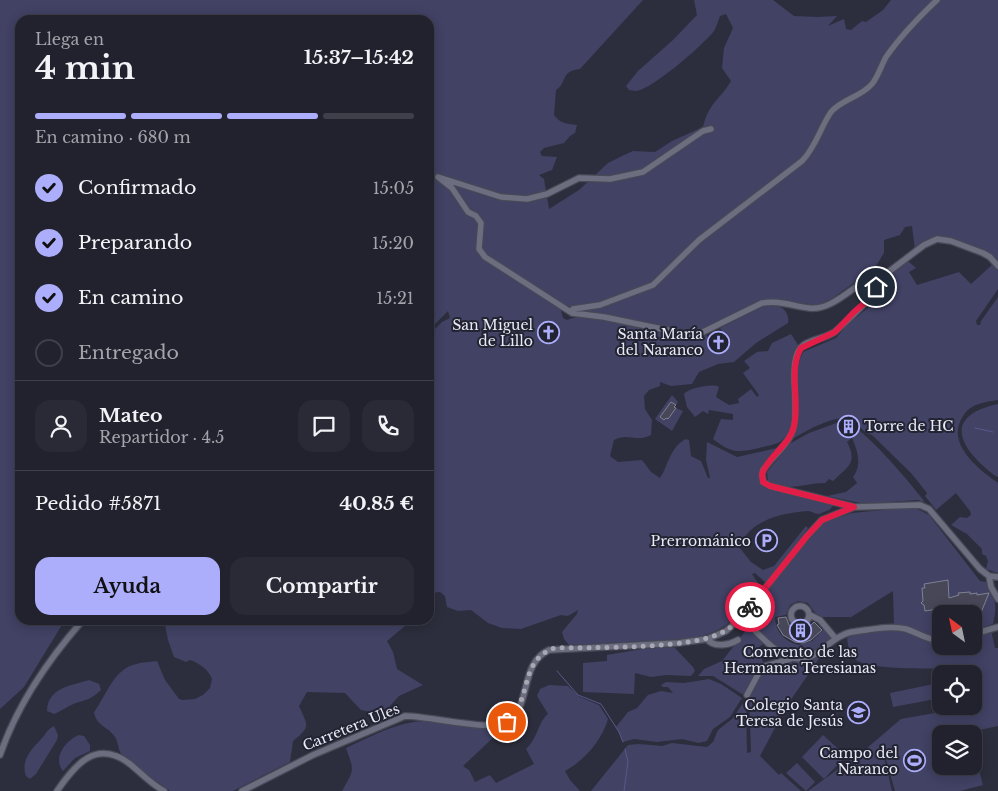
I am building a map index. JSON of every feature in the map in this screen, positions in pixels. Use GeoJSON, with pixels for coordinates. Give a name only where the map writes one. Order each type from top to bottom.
{"type":"FeatureCollection","features":[{"type":"Feature","properties":{"kind":"street"},"geometry":{"type":"LineString","coordinates":[[570,312],[573,309],[600,305],[652,285],[699,240],[802,161],[813,148],[833,110],[838,105],[865,91],[873,83],[886,58],[895,46],[937,0]]}},
{"type":"Feature","properties":{"kind":"street"},"geometry":{"type":"LineString","coordinates":[[711,129],[702,132],[643,172],[610,179],[579,178],[548,194],[527,199],[501,197],[438,177],[452,188],[468,212],[476,216],[481,223],[479,249],[485,257],[570,312],[677,333],[695,334],[762,303],[772,301],[815,308],[832,303],[864,281],[874,283],[924,245],[938,239],[951,241],[983,253],[990,257],[998,266]]}},
{"type":"Feature","properties":{"kind":"street"},"geometry":{"type":"LineString","coordinates":[[874,283],[877,290],[875,294],[854,312],[837,331],[801,348],[796,362],[796,414],[792,432],[762,474],[763,482],[770,486],[854,507],[879,508],[907,504],[920,505],[929,509],[980,569],[989,576],[998,577]]}},
{"type":"Feature","properties":{"kind":"street","name":"Carretera Ules"},"geometry":{"type":"LineString","coordinates":[[242,791],[313,755],[405,716],[418,716],[485,726],[498,726],[507,722],[514,716],[520,705],[529,672],[535,660],[550,650],[669,644],[707,639],[726,631],[742,617],[822,520],[854,507]]}},
{"type":"Feature","properties":{"kind":"street"},"geometry":{"type":"LineString","coordinates":[[989,576],[991,587],[998,599]]}},
{"type":"Feature","properties":{"kind":"street"},"geometry":{"type":"LineString","coordinates":[[810,615],[820,620],[836,639]]}},
{"type":"Feature","properties":{"kind":"street"},"geometry":{"type":"LineString","coordinates":[[742,617],[781,654],[790,659]]}},
{"type":"Feature","properties":{"kind":"street"},"geometry":{"type":"LineString","coordinates":[[0,755],[17,715],[45,667],[79,625]]}},
{"type":"Feature","properties":{"kind":"street"},"geometry":{"type":"LineString","coordinates":[[982,631],[998,626]]}},
{"type":"Feature","properties":{"kind":"street"},"geometry":{"type":"LineString","coordinates":[[747,695],[762,666],[790,659],[803,659],[816,654],[849,632],[895,628],[907,629],[927,640],[932,640]]}},
{"type":"Feature","properties":{"kind":"street"},"geometry":{"type":"LineString","coordinates":[[707,639],[711,643],[718,645],[738,640]]}},
{"type":"Feature","properties":{"kind":"street"},"geometry":{"type":"LineString","coordinates":[[57,791],[82,761],[91,756],[103,754],[115,756],[127,762],[164,791]]}},
{"type":"Feature","properties":{"kind":"shaded area"},"geometry":{"type":"Polygon","coordinates":[[[0,0],[643,0],[580,69],[567,74],[560,87],[556,90],[554,115],[562,122],[577,125],[575,133],[564,143],[544,148],[540,152],[542,156],[557,157],[552,170],[539,175],[544,179],[549,209],[579,190],[608,163],[633,151],[655,152],[672,141],[703,127],[708,112],[731,81],[722,68],[724,48],[733,28],[726,14],[720,16],[714,31],[708,38],[689,56],[654,83],[636,91],[629,90],[626,86],[638,71],[673,40],[697,15],[694,0],[773,0],[794,16],[837,16],[828,26],[844,19],[846,29],[851,30],[862,21],[866,22],[883,10],[891,0],[998,0],[998,263],[945,238],[915,250],[912,226],[905,227],[900,235],[884,240],[884,253],[876,266],[875,278],[863,276],[833,298],[818,305],[763,299],[701,329],[692,331],[585,312],[583,305],[564,307],[561,311],[563,318],[567,320],[580,317],[595,318],[671,335],[690,337],[706,335],[714,347],[720,346],[727,340],[720,328],[764,306],[774,305],[785,310],[788,323],[756,343],[734,362],[718,364],[699,372],[692,384],[671,386],[660,382],[660,386],[649,390],[644,396],[645,409],[652,420],[651,435],[640,438],[623,437],[614,440],[610,456],[618,462],[642,460],[651,472],[660,478],[673,451],[686,439],[689,440],[691,456],[701,461],[708,478],[710,478],[706,460],[707,442],[737,457],[777,448],[764,462],[759,473],[759,479],[767,489],[834,505],[829,510],[819,514],[808,511],[777,516],[751,530],[739,547],[751,562],[763,570],[774,566],[806,526],[808,528],[766,583],[755,573],[752,574],[761,587],[738,615],[712,633],[687,639],[569,645],[564,639],[562,632],[577,614],[578,610],[568,616],[561,615],[521,629],[502,628],[488,623],[471,610],[458,611],[447,607],[445,596],[440,592],[434,593],[434,330],[442,322],[450,318],[448,311],[434,325],[434,15],[15,15],[15,625],[62,625],[24,687],[0,709],[0,0]]]}},
{"type":"Feature","properties":{"kind":"shaded area"},"geometry":{"type":"Polygon","coordinates":[[[908,261],[916,268],[909,272],[917,285],[959,272],[971,284],[993,264],[998,271],[998,289],[976,321],[977,325],[980,325],[998,297],[998,400],[981,403],[966,412],[958,428],[958,437],[961,447],[974,464],[998,483],[998,573],[986,569],[988,561],[986,556],[982,554],[982,549],[967,534],[951,525],[960,517],[967,518],[971,515],[956,493],[936,510],[925,496],[927,493],[911,473],[872,435],[865,432],[851,418],[835,419],[789,441],[795,430],[798,418],[798,372],[803,352],[836,338],[848,324],[883,296],[886,301],[897,293],[886,276],[908,261]]]}},
{"type":"Feature","properties":{"kind":"shaded area"},"geometry":{"type":"Polygon","coordinates":[[[791,334],[798,345],[793,355],[791,367],[792,421],[788,432],[781,441],[759,448],[734,451],[725,447],[713,439],[721,419],[733,420],[733,414],[709,410],[708,414],[703,411],[695,417],[687,407],[684,394],[696,388],[716,386],[719,387],[716,397],[729,405],[739,403],[738,399],[751,389],[757,397],[759,395],[743,373],[750,368],[744,361],[757,352],[768,351],[772,343],[791,334]]]}},
{"type":"Feature","properties":{"kind":"shaded area"},"geometry":{"type":"Polygon","coordinates":[[[672,395],[678,402],[676,405],[671,402],[660,417],[664,420],[676,408],[683,411],[672,431],[655,419],[672,395]]]}},
{"type":"Feature","properties":{"kind":"shaded area"},"geometry":{"type":"Polygon","coordinates":[[[998,404],[997,477],[974,457],[962,436],[962,426],[968,417],[979,410],[998,404]]]}},
{"type":"Feature","properties":{"kind":"shaded area"},"geometry":{"type":"Polygon","coordinates":[[[842,421],[850,424],[873,443],[898,469],[925,502],[917,500],[865,504],[827,496],[846,492],[857,483],[853,477],[856,472],[858,458],[852,438],[847,442],[852,455],[850,464],[833,481],[829,479],[825,483],[788,487],[775,485],[768,481],[767,472],[791,443],[809,433],[842,421]]]}},
{"type":"Feature","properties":{"kind":"shaded area"},"geometry":{"type":"Polygon","coordinates":[[[914,507],[929,515],[980,581],[986,582],[995,602],[993,624],[982,627],[982,605],[932,605],[932,636],[894,625],[893,591],[851,617],[822,617],[816,614],[808,603],[798,601],[790,605],[786,615],[775,617],[775,622],[781,635],[788,641],[798,645],[812,641],[824,629],[831,638],[806,654],[796,656],[779,649],[750,622],[749,616],[752,609],[793,557],[825,522],[852,513],[914,507]]]}},
{"type":"Feature","properties":{"kind":"shaded area"},"geometry":{"type":"Polygon","coordinates":[[[165,625],[406,625],[387,641],[393,652],[397,669],[423,685],[399,696],[389,707],[376,713],[361,710],[345,693],[307,692],[299,706],[306,725],[303,732],[293,741],[290,762],[233,791],[170,791],[123,757],[115,737],[97,720],[94,712],[115,678],[126,668],[139,663],[157,661],[165,680],[179,699],[195,699],[203,695],[210,688],[212,679],[209,673],[197,663],[190,660],[186,662],[174,657],[165,625]]]}},
{"type":"Feature","properties":{"kind":"shaded area"},"geometry":{"type":"Polygon","coordinates":[[[748,628],[763,644],[759,647],[763,663],[746,692],[742,694],[713,676],[698,676],[704,669],[722,661],[748,628]]]}},
{"type":"Feature","properties":{"kind":"shaded area"},"geometry":{"type":"Polygon","coordinates":[[[898,630],[932,642],[932,655],[982,655],[982,633],[991,630],[995,648],[998,648],[998,726],[982,729],[982,725],[932,725],[932,775],[980,775],[983,785],[960,791],[895,791],[885,756],[892,791],[808,791],[867,748],[901,719],[932,713],[932,715],[982,715],[982,665],[932,665],[932,669],[882,667],[861,663],[851,655],[847,638],[853,635],[872,632],[898,630]]]}},
{"type":"Feature","properties":{"kind":"shaded area"},"geometry":{"type":"Polygon","coordinates":[[[674,647],[693,667],[695,671],[691,676],[666,675],[651,677],[635,673],[634,694],[583,692],[583,663],[607,661],[607,655],[642,649],[674,647]]]}},
{"type":"Feature","properties":{"kind":"shaded area"},"geometry":{"type":"Polygon","coordinates":[[[819,655],[820,657],[786,707],[760,756],[779,775],[781,773],[801,791],[591,791],[628,745],[662,746],[672,743],[707,747],[713,742],[718,730],[732,719],[746,699],[747,753],[751,752],[749,695],[763,670],[768,666],[803,661],[819,655]]]}},
{"type":"Feature","properties":{"kind":"shaded area"},"geometry":{"type":"Polygon","coordinates":[[[709,679],[721,684],[742,698],[730,717],[713,729],[707,741],[699,743],[682,739],[657,742],[634,739],[623,742],[616,727],[628,712],[637,708],[648,695],[661,691],[673,693],[668,687],[661,685],[666,682],[684,683],[709,679]]]}},
{"type":"Feature","properties":{"kind":"shaded area"},"geometry":{"type":"Polygon","coordinates":[[[89,680],[99,684],[101,690],[95,695],[54,714],[47,711],[48,703],[56,692],[68,686],[89,680]]]}},
{"type":"Feature","properties":{"kind":"shaded area"},"geometry":{"type":"Polygon","coordinates":[[[932,684],[932,700],[893,707],[890,693],[932,684]]]}},
{"type":"Feature","properties":{"kind":"shaded area"},"geometry":{"type":"Polygon","coordinates":[[[549,685],[568,686],[580,697],[599,705],[608,719],[602,734],[592,749],[565,771],[580,791],[342,791],[352,769],[346,748],[385,730],[417,721],[435,721],[495,729],[498,732],[463,766],[469,770],[475,782],[490,775],[496,783],[534,764],[526,749],[548,714],[537,696],[540,689],[549,685]]]}},
{"type":"Feature","properties":{"kind":"shaded area"},"geometry":{"type":"Polygon","coordinates":[[[54,726],[58,735],[57,740],[36,774],[30,779],[26,776],[25,770],[28,754],[49,729],[54,726]]]}},
{"type":"Feature","properties":{"kind":"shaded area"},"geometry":{"type":"Polygon","coordinates":[[[79,735],[84,736],[90,745],[90,751],[75,758],[63,771],[59,761],[62,750],[69,741],[79,735]]]}},
{"type":"Feature","properties":{"kind":"shaded area"},"geometry":{"type":"Polygon","coordinates":[[[823,735],[846,756],[824,779],[802,757],[823,735]]]}},
{"type":"Feature","properties":{"kind":"shaded area"},"geometry":{"type":"Polygon","coordinates":[[[797,763],[815,782],[806,791],[786,773],[797,763]]]}},
{"type":"Feature","properties":{"kind":"building"},"geometry":{"type":"Polygon","coordinates":[[[671,402],[676,405],[674,407],[676,408],[668,419],[664,420],[660,417],[671,402]]]}},
{"type":"Feature","properties":{"kind":"building"},"geometry":{"type":"Polygon","coordinates":[[[948,580],[949,598],[959,595],[958,593],[970,592],[970,594],[977,593],[977,595],[989,593],[982,610],[982,605],[932,605],[932,610],[925,611],[924,605],[921,603],[923,601],[922,588],[925,588],[924,584],[948,580]]]}},
{"type":"Feature","properties":{"kind":"building","name":"Convento de las Hermanas Teresianas"},"geometry":{"type":"Polygon","coordinates":[[[786,617],[789,625],[794,629],[796,627],[807,629],[814,622],[822,630],[811,640],[803,643],[795,642],[783,635],[777,625],[779,624],[778,618],[786,617]]]}},
{"type":"Feature","properties":{"kind":"waterway"},"geometry":{"type":"LineString","coordinates":[[975,428],[993,432]]}},
{"type":"Feature","properties":{"kind":"waterway"},"geometry":{"type":"LineString","coordinates":[[557,671],[578,695],[601,704],[619,732],[623,742]]}},
{"type":"Feature","properties":{"kind":"waterway"},"geometry":{"type":"LineString","coordinates":[[624,791],[628,762],[625,749]]}},
{"type":"Feature","properties":{"kind":"way so far"},"geometry":{"type":"LineString","coordinates":[[507,722],[514,716],[520,705],[529,672],[535,660],[544,652],[555,648],[634,646],[707,639],[726,631],[750,607]]}},
{"type":"Feature","properties":{"kind":"place","name":"San Miguel de Lillo"},"geometry":{"type":"Point","coordinates":[549,333]}},
{"type":"Feature","properties":{"kind":"place","name":"Santa María del Naranco"},"geometry":{"type":"Point","coordinates":[719,342]}},
{"type":"Feature","properties":{"kind":"place","name":"Torre de HC"},"geometry":{"type":"Point","coordinates":[848,426]}},
{"type":"Feature","properties":{"kind":"place","name":"Prerrománico"},"geometry":{"type":"Point","coordinates":[767,541]}},
{"type":"Feature","properties":{"kind":"place","name":"Convento de las Hermanas Teresianas"},"geometry":{"type":"Point","coordinates":[800,630]}},
{"type":"Feature","properties":{"kind":"place","name":"Colegio Santa Teresa de Jesús"},"geometry":{"type":"Point","coordinates":[859,713]}},
{"type":"Feature","properties":{"kind":"place","name":"Campo del Naranco"},"geometry":{"type":"Point","coordinates":[914,761]}},
{"type":"Feature","properties":{"kind":"route"},"geometry":{"type":"LineString","coordinates":[[750,607],[822,520],[854,507],[770,486],[763,482],[762,474],[765,467],[792,432],[796,414],[796,357],[798,352],[806,344],[825,337],[840,328],[854,312],[875,294],[876,287]]}}]}
